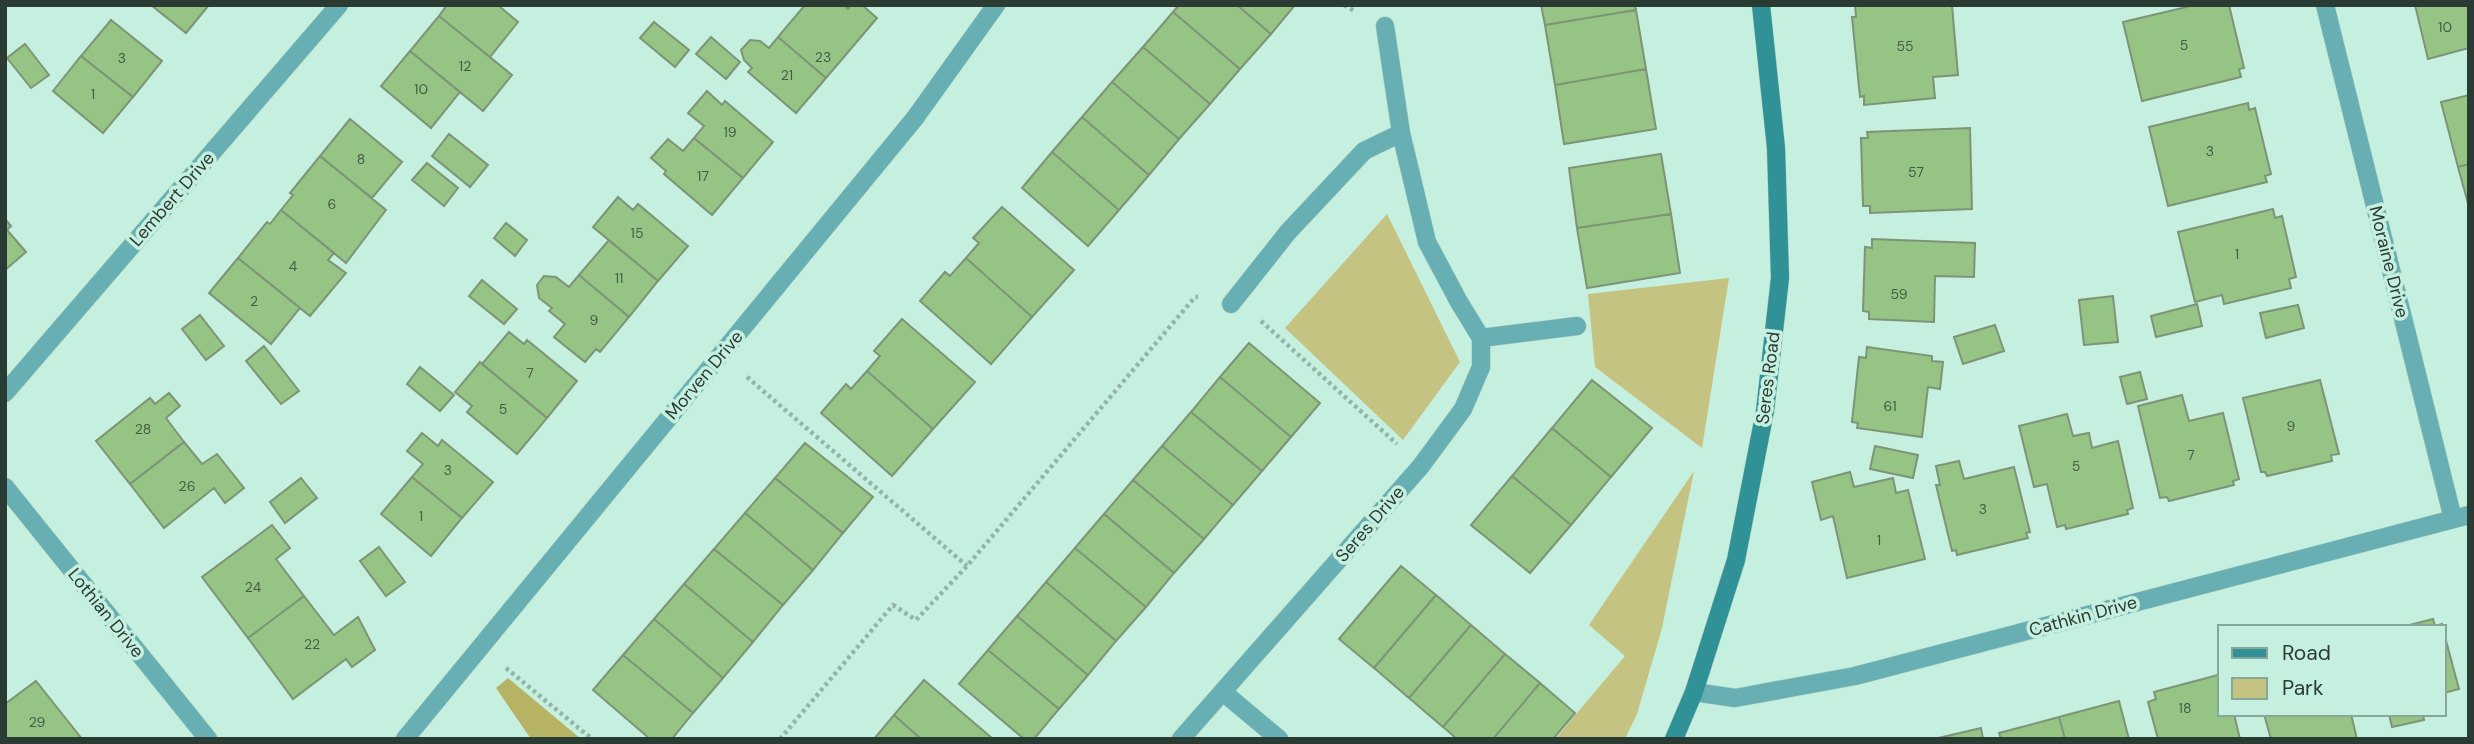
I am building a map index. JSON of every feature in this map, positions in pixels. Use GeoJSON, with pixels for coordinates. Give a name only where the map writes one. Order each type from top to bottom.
{"type":"FeatureCollection","features":[{"type":"Feature","properties":{"kind":"street","name":"Lembert Drive"},"geometry":{"type":"LineString","coordinates":[[5,393],[339,5]]}},
{"type":"Feature","properties":{"kind":"street","name":"Seres Road"},"geometry":{"type":"LineString","coordinates":[[1674,739],[1694,692],[1736,560],[1765,411],[1780,278],[1776,148],[1762,5]]}},
{"type":"Feature","properties":{"kind":"street","name":"Moraine Drive"},"geometry":{"type":"LineString","coordinates":[[2325,5],[2461,517]]}},
{"type":"Feature","properties":{"kind":"street","name":"Morven Drive"},"geometry":{"type":"LineString","coordinates":[[405,739],[915,118],[985,9]]}},
{"type":"Feature","properties":{"kind":"street"},"geometry":{"type":"LineString","coordinates":[[1385,26],[1401,133],[1427,243],[1481,338],[1577,326]]}},
{"type":"Feature","properties":{"kind":"street"},"geometry":{"type":"LineString","coordinates":[[1231,304],[1288,232],[1364,151],[1401,133]]}},
{"type":"Feature","properties":{"kind":"street","name":"Seres Drive"},"geometry":{"type":"LineString","coordinates":[[1181,739],[1421,466],[1462,409],[1481,367],[1481,338]]}},
{"type":"Feature","properties":{"kind":"street","name":"Lothian Drive"},"geometry":{"type":"LineString","coordinates":[[5,487],[208,739]]}},
{"type":"Feature","properties":{"kind":"street","name":"Cathkin Drive"},"geometry":{"type":"LineString","coordinates":[[1694,692],[1735,698],[1855,676],[2461,517]]}},
{"type":"Feature","properties":{"kind":"street"},"geometry":{"type":"LineString","coordinates":[[1223,692],[1279,739]]}},
{"type":"Feature","properties":{"kind":"path"},"geometry":{"type":"LineString","coordinates":[[780,739],[893,605],[916,620],[967,566],[1195,297],[1231,304],[1268,325],[1421,466]]}},
{"type":"Feature","properties":{"kind":"path"},"geometry":{"type":"LineString","coordinates":[[721,355],[967,566]]}},
{"type":"Feature","properties":{"kind":"path"},"geometry":{"type":"LineString","coordinates":[[480,646],[592,739]]}},
{"type":"Feature","properties":{"kind":"green space"},"geometry":{"type":"Polygon","coordinates":[[[1387,214],[1460,362],[1403,440],[1285,328],[1387,214]]]}},
{"type":"Feature","properties":{"kind":"green space"},"geometry":{"type":"Polygon","coordinates":[[[1729,278],[1702,448],[1595,367],[1588,294],[1729,278]]]}},
{"type":"Feature","properties":{"kind":"green space"},"geometry":{"type":"Polygon","coordinates":[[[1694,471],[1662,628],[1637,714],[1625,739],[1555,739],[1625,656],[1589,625],[1694,471]]]}},
{"type":"Feature","properties":{"kind":"shaded area"},"geometry":{"type":"Polygon","coordinates":[[[508,678],[581,739],[531,739],[496,688],[508,678]]]}},
{"type":"Feature","properties":{"kind":"building"},"geometry":{"type":"Polygon","coordinates":[[[151,5],[209,5],[186,33],[151,5]]]}},
{"type":"Feature","properties":{"kind":"building"},"geometry":{"type":"Polygon","coordinates":[[[447,5],[498,5],[518,22],[490,57],[439,16],[447,5]]]}},
{"type":"Feature","properties":{"kind":"building"},"geometry":{"type":"Polygon","coordinates":[[[805,5],[844,5],[848,9],[851,5],[862,5],[877,18],[826,78],[778,37],[805,5]]]}},
{"type":"Feature","properties":{"kind":"building"},"geometry":{"type":"Polygon","coordinates":[[[1179,5],[1237,5],[1271,34],[1240,69],[1173,12],[1179,5]]]}},
{"type":"Feature","properties":{"kind":"building"},"geometry":{"type":"Polygon","coordinates":[[[1237,5],[1295,5],[1271,34],[1237,5]]]}},
{"type":"Feature","properties":{"kind":"building"},"geometry":{"type":"Polygon","coordinates":[[[1541,5],[1635,5],[1636,10],[1545,25],[1541,5]]]}},
{"type":"Feature","properties":{"kind":"building"},"geometry":{"type":"Polygon","coordinates":[[[1855,5],[1952,5],[1958,75],[1933,77],[1935,98],[1864,105],[1864,96],[1860,97],[1852,17],[1856,17],[1855,5]]]}},
{"type":"Feature","properties":{"kind":"building"},"geometry":{"type":"Polygon","coordinates":[[[2195,5],[2229,5],[2244,68],[2239,69],[2241,77],[2142,101],[2123,22],[2195,5]]]}},
{"type":"Feature","properties":{"kind":"building"},"geometry":{"type":"Polygon","coordinates":[[[2415,5],[2469,5],[2469,48],[2428,59],[2415,5]]]}},
{"type":"Feature","properties":{"kind":"building"},"geometry":{"type":"Polygon","coordinates":[[[1636,10],[1646,69],[1555,85],[1545,25],[1636,10]]]}},
{"type":"Feature","properties":{"kind":"building"},"geometry":{"type":"Polygon","coordinates":[[[1173,12],[1240,69],[1210,104],[1143,47],[1173,12]]]}},
{"type":"Feature","properties":{"kind":"building"},"geometry":{"type":"Polygon","coordinates":[[[439,16],[512,75],[483,111],[410,51],[439,16]]]}},
{"type":"Feature","properties":{"kind":"building"},"geometry":{"type":"Polygon","coordinates":[[[111,20],[162,61],[133,97],[81,56],[111,20]]]}},
{"type":"Feature","properties":{"kind":"building"},"geometry":{"type":"Polygon","coordinates":[[[654,22],[689,50],[675,67],[640,38],[654,22]]]}},
{"type":"Feature","properties":{"kind":"building"},"geometry":{"type":"Polygon","coordinates":[[[711,37],[740,62],[726,79],[696,54],[711,37]]]}},
{"type":"Feature","properties":{"kind":"building"},"geometry":{"type":"Polygon","coordinates":[[[778,37],[826,78],[796,113],[748,72],[752,68],[744,60],[741,50],[750,40],[760,41],[769,48],[778,37]]]}},
{"type":"Feature","properties":{"kind":"building"},"geometry":{"type":"Polygon","coordinates":[[[25,44],[49,75],[31,88],[7,58],[25,44]]]}},
{"type":"Feature","properties":{"kind":"building"},"geometry":{"type":"Polygon","coordinates":[[[1143,47],[1210,104],[1179,139],[1112,82],[1143,47]]]}},
{"type":"Feature","properties":{"kind":"building"},"geometry":{"type":"Polygon","coordinates":[[[410,51],[460,92],[431,128],[381,86],[410,51]]]}},
{"type":"Feature","properties":{"kind":"building"},"geometry":{"type":"Polygon","coordinates":[[[81,56],[133,97],[103,133],[53,91],[81,56]]]}},
{"type":"Feature","properties":{"kind":"building"},"geometry":{"type":"Polygon","coordinates":[[[1646,69],[1656,129],[1564,144],[1555,85],[1646,69]]]}},
{"type":"Feature","properties":{"kind":"building"},"geometry":{"type":"Polygon","coordinates":[[[1112,82],[1179,139],[1149,175],[1082,117],[1112,82]]]}},
{"type":"Feature","properties":{"kind":"building"},"geometry":{"type":"Polygon","coordinates":[[[707,91],[722,105],[725,101],[773,142],[743,178],[694,138],[704,126],[688,113],[707,91]]]}},
{"type":"Feature","properties":{"kind":"building"},"geometry":{"type":"Polygon","coordinates":[[[2469,95],[2469,164],[2458,167],[2441,102],[2469,95]]]}},
{"type":"Feature","properties":{"kind":"building"},"geometry":{"type":"Polygon","coordinates":[[[2248,103],[2249,110],[2255,108],[2271,174],[2265,176],[2267,182],[2168,206],[2149,127],[2248,103]]]}},
{"type":"Feature","properties":{"kind":"building"},"geometry":{"type":"Polygon","coordinates":[[[1082,117],[1149,175],[1119,210],[1052,152],[1082,117]]]}},
{"type":"Feature","properties":{"kind":"building"},"geometry":{"type":"Polygon","coordinates":[[[350,119],[402,162],[372,198],[320,156],[350,119]]]}},
{"type":"Feature","properties":{"kind":"building"},"geometry":{"type":"Polygon","coordinates":[[[1970,128],[1972,209],[1870,213],[1870,206],[1863,206],[1861,138],[1868,138],[1867,132],[1970,128]]]}},
{"type":"Feature","properties":{"kind":"building"},"geometry":{"type":"Polygon","coordinates":[[[449,134],[488,165],[470,187],[432,156],[449,134]]]}},
{"type":"Feature","properties":{"kind":"building"},"geometry":{"type":"Polygon","coordinates":[[[694,138],[743,178],[712,215],[664,174],[666,171],[651,158],[668,139],[683,151],[694,138]]]}},
{"type":"Feature","properties":{"kind":"building"},"geometry":{"type":"Polygon","coordinates":[[[1052,152],[1119,210],[1088,246],[1022,188],[1052,152]]]}},
{"type":"Feature","properties":{"kind":"building"},"geometry":{"type":"Polygon","coordinates":[[[1661,154],[1671,214],[1577,228],[1569,168],[1661,154]]]}},
{"type":"Feature","properties":{"kind":"building"},"geometry":{"type":"Polygon","coordinates":[[[320,156],[386,210],[346,263],[281,210],[293,195],[290,193],[320,156]]]}},
{"type":"Feature","properties":{"kind":"building"},"geometry":{"type":"Polygon","coordinates":[[[427,163],[458,188],[444,206],[412,180],[427,163]]]}},
{"type":"Feature","properties":{"kind":"building"},"geometry":{"type":"Polygon","coordinates":[[[2469,164],[2469,207],[2458,167],[2469,164]]]}},
{"type":"Feature","properties":{"kind":"building"},"geometry":{"type":"Polygon","coordinates":[[[618,197],[633,210],[638,204],[688,246],[658,281],[593,227],[618,197]]]}},
{"type":"Feature","properties":{"kind":"building"},"geometry":{"type":"Polygon","coordinates":[[[1002,207],[1074,270],[1032,317],[966,258],[979,243],[973,238],[1002,207]]]}},
{"type":"Feature","properties":{"kind":"building"},"geometry":{"type":"Polygon","coordinates":[[[2273,209],[2275,218],[2282,216],[2296,277],[2289,279],[2291,288],[2224,304],[2222,295],[2195,302],[2178,232],[2273,209]]]}},
{"type":"Feature","properties":{"kind":"building"},"geometry":{"type":"Polygon","coordinates":[[[281,210],[334,253],[328,260],[346,273],[310,316],[238,258],[267,222],[270,224],[281,210]]]}},
{"type":"Feature","properties":{"kind":"building"},"geometry":{"type":"Polygon","coordinates":[[[1671,214],[1680,273],[1587,288],[1577,228],[1671,214]]]}},
{"type":"Feature","properties":{"kind":"building"},"geometry":{"type":"Polygon","coordinates":[[[5,219],[11,226],[7,230],[26,252],[5,270],[5,219]]]}},
{"type":"Feature","properties":{"kind":"building"},"geometry":{"type":"Polygon","coordinates":[[[506,223],[527,240],[515,256],[494,238],[506,223]]]}},
{"type":"Feature","properties":{"kind":"building"},"geometry":{"type":"Polygon","coordinates":[[[1872,239],[1975,243],[1974,277],[1935,276],[1934,322],[1869,319],[1869,312],[1863,311],[1865,247],[1872,248],[1872,239]]]}},
{"type":"Feature","properties":{"kind":"building"},"geometry":{"type":"Polygon","coordinates":[[[609,240],[658,281],[629,317],[579,275],[609,240]]]}},
{"type":"Feature","properties":{"kind":"building"},"geometry":{"type":"Polygon","coordinates":[[[238,258],[300,308],[271,344],[209,293],[238,258]]]}},
{"type":"Feature","properties":{"kind":"building"},"geometry":{"type":"Polygon","coordinates":[[[966,258],[1032,317],[991,364],[920,301],[945,272],[950,276],[966,258]]]}},
{"type":"Feature","properties":{"kind":"building"},"geometry":{"type":"Polygon","coordinates":[[[579,275],[629,317],[600,352],[596,349],[585,362],[554,337],[565,324],[549,311],[552,308],[539,298],[537,285],[544,276],[556,277],[569,287],[579,275]]]}},
{"type":"Feature","properties":{"kind":"building"},"geometry":{"type":"Polygon","coordinates":[[[482,280],[517,309],[504,324],[469,296],[482,280]]]}},
{"type":"Feature","properties":{"kind":"building"},"geometry":{"type":"Polygon","coordinates":[[[2113,296],[2118,342],[2084,345],[2079,300],[2113,296]]]}},
{"type":"Feature","properties":{"kind":"building"},"geometry":{"type":"Polygon","coordinates":[[[2197,304],[2202,326],[2156,337],[2151,316],[2197,304]]]}},
{"type":"Feature","properties":{"kind":"building"},"geometry":{"type":"Polygon","coordinates":[[[2298,305],[2304,328],[2266,338],[2260,313],[2298,305]]]}},
{"type":"Feature","properties":{"kind":"building"},"geometry":{"type":"Polygon","coordinates":[[[200,315],[224,346],[206,360],[182,329],[200,315]]]}},
{"type":"Feature","properties":{"kind":"building"},"geometry":{"type":"Polygon","coordinates":[[[902,319],[975,382],[933,429],[867,371],[880,356],[874,351],[902,319]]]}},
{"type":"Feature","properties":{"kind":"building"},"geometry":{"type":"Polygon","coordinates":[[[1995,325],[2004,351],[1963,364],[1954,337],[1995,325]]]}},
{"type":"Feature","properties":{"kind":"building"},"geometry":{"type":"Polygon","coordinates":[[[509,332],[524,344],[527,340],[577,381],[547,418],[482,364],[509,332]]]}},
{"type":"Feature","properties":{"kind":"building"},"geometry":{"type":"Polygon","coordinates":[[[1249,343],[1320,403],[1291,437],[1220,377],[1249,343]]]}},
{"type":"Feature","properties":{"kind":"building"},"geometry":{"type":"Polygon","coordinates":[[[264,346],[299,391],[281,404],[246,361],[264,346]]]}},
{"type":"Feature","properties":{"kind":"building"},"geometry":{"type":"Polygon","coordinates":[[[1867,347],[1932,356],[1932,361],[1943,362],[1940,389],[1928,387],[1922,437],[1857,428],[1858,423],[1852,422],[1859,357],[1866,358],[1867,347]]]}},
{"type":"Feature","properties":{"kind":"building"},"geometry":{"type":"Polygon","coordinates":[[[480,362],[547,418],[517,454],[467,412],[472,406],[455,392],[480,362]]]}},
{"type":"Feature","properties":{"kind":"building"},"geometry":{"type":"Polygon","coordinates":[[[420,367],[454,395],[440,411],[407,384],[420,367]]]}},
{"type":"Feature","properties":{"kind":"building"},"geometry":{"type":"Polygon","coordinates":[[[867,371],[933,429],[892,476],[821,413],[846,384],[851,389],[867,371]]]}},
{"type":"Feature","properties":{"kind":"building"},"geometry":{"type":"Polygon","coordinates":[[[2140,372],[2147,399],[2127,404],[2120,377],[2140,372]]]}},
{"type":"Feature","properties":{"kind":"building"},"geometry":{"type":"Polygon","coordinates":[[[1220,377],[1291,437],[1262,471],[1191,412],[1220,377]]]}},
{"type":"Feature","properties":{"kind":"building"},"geometry":{"type":"Polygon","coordinates":[[[1592,380],[1652,428],[1611,477],[1552,428],[1592,380]]]}},
{"type":"Feature","properties":{"kind":"building"},"geometry":{"type":"Polygon","coordinates":[[[2320,380],[2339,454],[2331,455],[2332,461],[2267,476],[2265,472],[2261,472],[2243,398],[2320,380]]]}},
{"type":"Feature","properties":{"kind":"building"},"geometry":{"type":"Polygon","coordinates":[[[169,393],[180,406],[166,418],[184,442],[130,484],[96,441],[150,398],[155,404],[169,393]]]}},
{"type":"Feature","properties":{"kind":"building"},"geometry":{"type":"Polygon","coordinates":[[[2182,395],[2189,421],[2223,413],[2239,479],[2233,481],[2234,485],[2169,501],[2167,497],[2160,498],[2138,406],[2182,395]]]}},
{"type":"Feature","properties":{"kind":"building"},"geometry":{"type":"Polygon","coordinates":[[[1191,412],[1262,471],[1233,505],[1162,446],[1191,412]]]}},
{"type":"Feature","properties":{"kind":"building"},"geometry":{"type":"Polygon","coordinates":[[[2067,414],[2073,436],[2089,433],[2092,448],[2118,441],[2133,508],[2127,510],[2128,514],[2066,529],[2065,525],[2057,527],[2047,484],[2034,487],[2019,426],[2067,414]]]}},
{"type":"Feature","properties":{"kind":"building"},"geometry":{"type":"Polygon","coordinates":[[[1552,428],[1611,477],[1571,525],[1512,476],[1552,428]]]}},
{"type":"Feature","properties":{"kind":"building"},"geometry":{"type":"Polygon","coordinates":[[[422,433],[438,446],[442,440],[493,482],[462,518],[412,477],[423,464],[407,451],[422,433]]]}},
{"type":"Feature","properties":{"kind":"building"},"geometry":{"type":"Polygon","coordinates":[[[184,442],[202,464],[217,454],[244,488],[225,503],[214,488],[164,528],[130,484],[184,442]]]}},
{"type":"Feature","properties":{"kind":"building"},"geometry":{"type":"Polygon","coordinates":[[[805,443],[873,497],[843,533],[775,478],[805,443]]]}},
{"type":"Feature","properties":{"kind":"building"},"geometry":{"type":"Polygon","coordinates":[[[1162,446],[1233,505],[1204,539],[1133,480],[1162,446]]]}},
{"type":"Feature","properties":{"kind":"building"},"geometry":{"type":"Polygon","coordinates":[[[1875,446],[1918,455],[1913,478],[1870,469],[1875,446]]]}},
{"type":"Feature","properties":{"kind":"building"},"geometry":{"type":"Polygon","coordinates":[[[1959,461],[1964,479],[2014,467],[2030,532],[2026,533],[2028,538],[1957,555],[1956,550],[1952,551],[1936,485],[1940,485],[1936,466],[1959,461]]]}},
{"type":"Feature","properties":{"kind":"building"},"geometry":{"type":"Polygon","coordinates":[[[1850,472],[1854,487],[1893,478],[1896,493],[1908,490],[1925,559],[1847,578],[1833,516],[1821,520],[1812,482],[1850,472]]]}},
{"type":"Feature","properties":{"kind":"building"},"geometry":{"type":"Polygon","coordinates":[[[1512,476],[1571,525],[1530,573],[1471,525],[1512,476]]]}},
{"type":"Feature","properties":{"kind":"building"},"geometry":{"type":"Polygon","coordinates":[[[412,477],[462,518],[431,556],[381,514],[412,477]]]}},
{"type":"Feature","properties":{"kind":"building"},"geometry":{"type":"Polygon","coordinates":[[[301,478],[317,498],[285,523],[270,502],[301,478]]]}},
{"type":"Feature","properties":{"kind":"building"},"geometry":{"type":"Polygon","coordinates":[[[775,478],[843,533],[813,570],[745,513],[775,478]]]}},
{"type":"Feature","properties":{"kind":"building"},"geometry":{"type":"Polygon","coordinates":[[[1133,480],[1204,539],[1174,573],[1104,514],[1133,480]]]}},
{"type":"Feature","properties":{"kind":"building"},"geometry":{"type":"Polygon","coordinates":[[[745,513],[813,570],[783,605],[714,549],[745,513]]]}},
{"type":"Feature","properties":{"kind":"building"},"geometry":{"type":"Polygon","coordinates":[[[1104,514],[1174,573],[1146,607],[1075,548],[1104,514]]]}},
{"type":"Feature","properties":{"kind":"building"},"geometry":{"type":"Polygon","coordinates":[[[272,525],[290,548],[276,559],[304,596],[248,638],[202,577],[272,525]]]}},
{"type":"Feature","properties":{"kind":"building"},"geometry":{"type":"Polygon","coordinates":[[[379,547],[405,582],[386,596],[360,561],[379,547]]]}},
{"type":"Feature","properties":{"kind":"building"},"geometry":{"type":"Polygon","coordinates":[[[1075,548],[1146,607],[1116,641],[1046,582],[1075,548]]]}},
{"type":"Feature","properties":{"kind":"building"},"geometry":{"type":"Polygon","coordinates":[[[714,549],[783,605],[753,642],[684,584],[714,549]]]}},
{"type":"Feature","properties":{"kind":"building"},"geometry":{"type":"Polygon","coordinates":[[[1401,566],[1436,595],[1374,668],[1339,639],[1401,566]]]}},
{"type":"Feature","properties":{"kind":"building"},"geometry":{"type":"Polygon","coordinates":[[[1046,582],[1116,641],[1088,675],[1017,616],[1046,582]]]}},
{"type":"Feature","properties":{"kind":"building"},"geometry":{"type":"Polygon","coordinates":[[[684,584],[753,642],[723,678],[654,619],[684,584]]]}},
{"type":"Feature","properties":{"kind":"building"},"geometry":{"type":"Polygon","coordinates":[[[1436,595],[1471,625],[1409,698],[1374,668],[1436,595]]]}},
{"type":"Feature","properties":{"kind":"building"},"geometry":{"type":"Polygon","coordinates":[[[304,596],[334,635],[358,617],[375,650],[352,667],[346,659],[293,699],[248,638],[304,596]]]}},
{"type":"Feature","properties":{"kind":"building"},"geometry":{"type":"Polygon","coordinates":[[[1017,616],[1088,675],[1059,709],[988,650],[1017,616]]]}},
{"type":"Feature","properties":{"kind":"building"},"geometry":{"type":"Polygon","coordinates":[[[654,619],[723,678],[693,713],[623,655],[654,619]]]}},
{"type":"Feature","properties":{"kind":"building"},"geometry":{"type":"Polygon","coordinates":[[[2433,619],[2435,625],[2410,625],[2433,619]]]}},
{"type":"Feature","properties":{"kind":"building"},"geometry":{"type":"Polygon","coordinates":[[[1471,625],[1505,654],[1443,727],[1409,698],[1471,625]]]}},
{"type":"Feature","properties":{"kind":"building"},"geometry":{"type":"Polygon","coordinates":[[[2446,640],[2459,689],[2446,692],[2446,640]]]}},
{"type":"Feature","properties":{"kind":"building"},"geometry":{"type":"Polygon","coordinates":[[[988,650],[1059,709],[1034,739],[1024,739],[959,684],[988,650]]]}},
{"type":"Feature","properties":{"kind":"building"},"geometry":{"type":"Polygon","coordinates":[[[1505,654],[1540,683],[1493,739],[1457,739],[1443,727],[1505,654]]]}},
{"type":"Feature","properties":{"kind":"building"},"geometry":{"type":"Polygon","coordinates":[[[623,655],[693,713],[672,739],[650,739],[593,690],[623,655]]]}},
{"type":"Feature","properties":{"kind":"building"},"geometry":{"type":"Polygon","coordinates":[[[2218,675],[2218,716],[2234,716],[2240,739],[2158,739],[2148,702],[2156,699],[2154,692],[2218,675]]]}},
{"type":"Feature","properties":{"kind":"building"},"geometry":{"type":"Polygon","coordinates":[[[924,680],[993,739],[921,739],[894,715],[924,680]]]}},
{"type":"Feature","properties":{"kind":"building"},"geometry":{"type":"Polygon","coordinates":[[[36,681],[82,739],[5,739],[5,704],[36,681]]]}},
{"type":"Feature","properties":{"kind":"building"},"geometry":{"type":"Polygon","coordinates":[[[1540,683],[1575,713],[1553,739],[1493,739],[1540,683]]]}},
{"type":"Feature","properties":{"kind":"building"},"geometry":{"type":"Polygon","coordinates":[[[2119,701],[2129,739],[2065,739],[2059,717],[2119,701]]]}},
{"type":"Feature","properties":{"kind":"building"},"geometry":{"type":"Polygon","coordinates":[[[894,715],[921,739],[874,739],[894,715]]]}},
{"type":"Feature","properties":{"kind":"building"},"geometry":{"type":"Polygon","coordinates":[[[2265,716],[2351,716],[2357,739],[2271,739],[2265,716]]]}},
{"type":"Feature","properties":{"kind":"building"},"geometry":{"type":"Polygon","coordinates":[[[2389,716],[2423,716],[2424,720],[2392,727],[2389,716]]]}},
{"type":"Feature","properties":{"kind":"building"},"geometry":{"type":"Polygon","coordinates":[[[2059,717],[2065,739],[2001,739],[1999,733],[2059,717]]]}},
{"type":"Feature","properties":{"kind":"building"},"geometry":{"type":"Polygon","coordinates":[[[1981,728],[1983,739],[1934,739],[1981,728]]]}}]}
